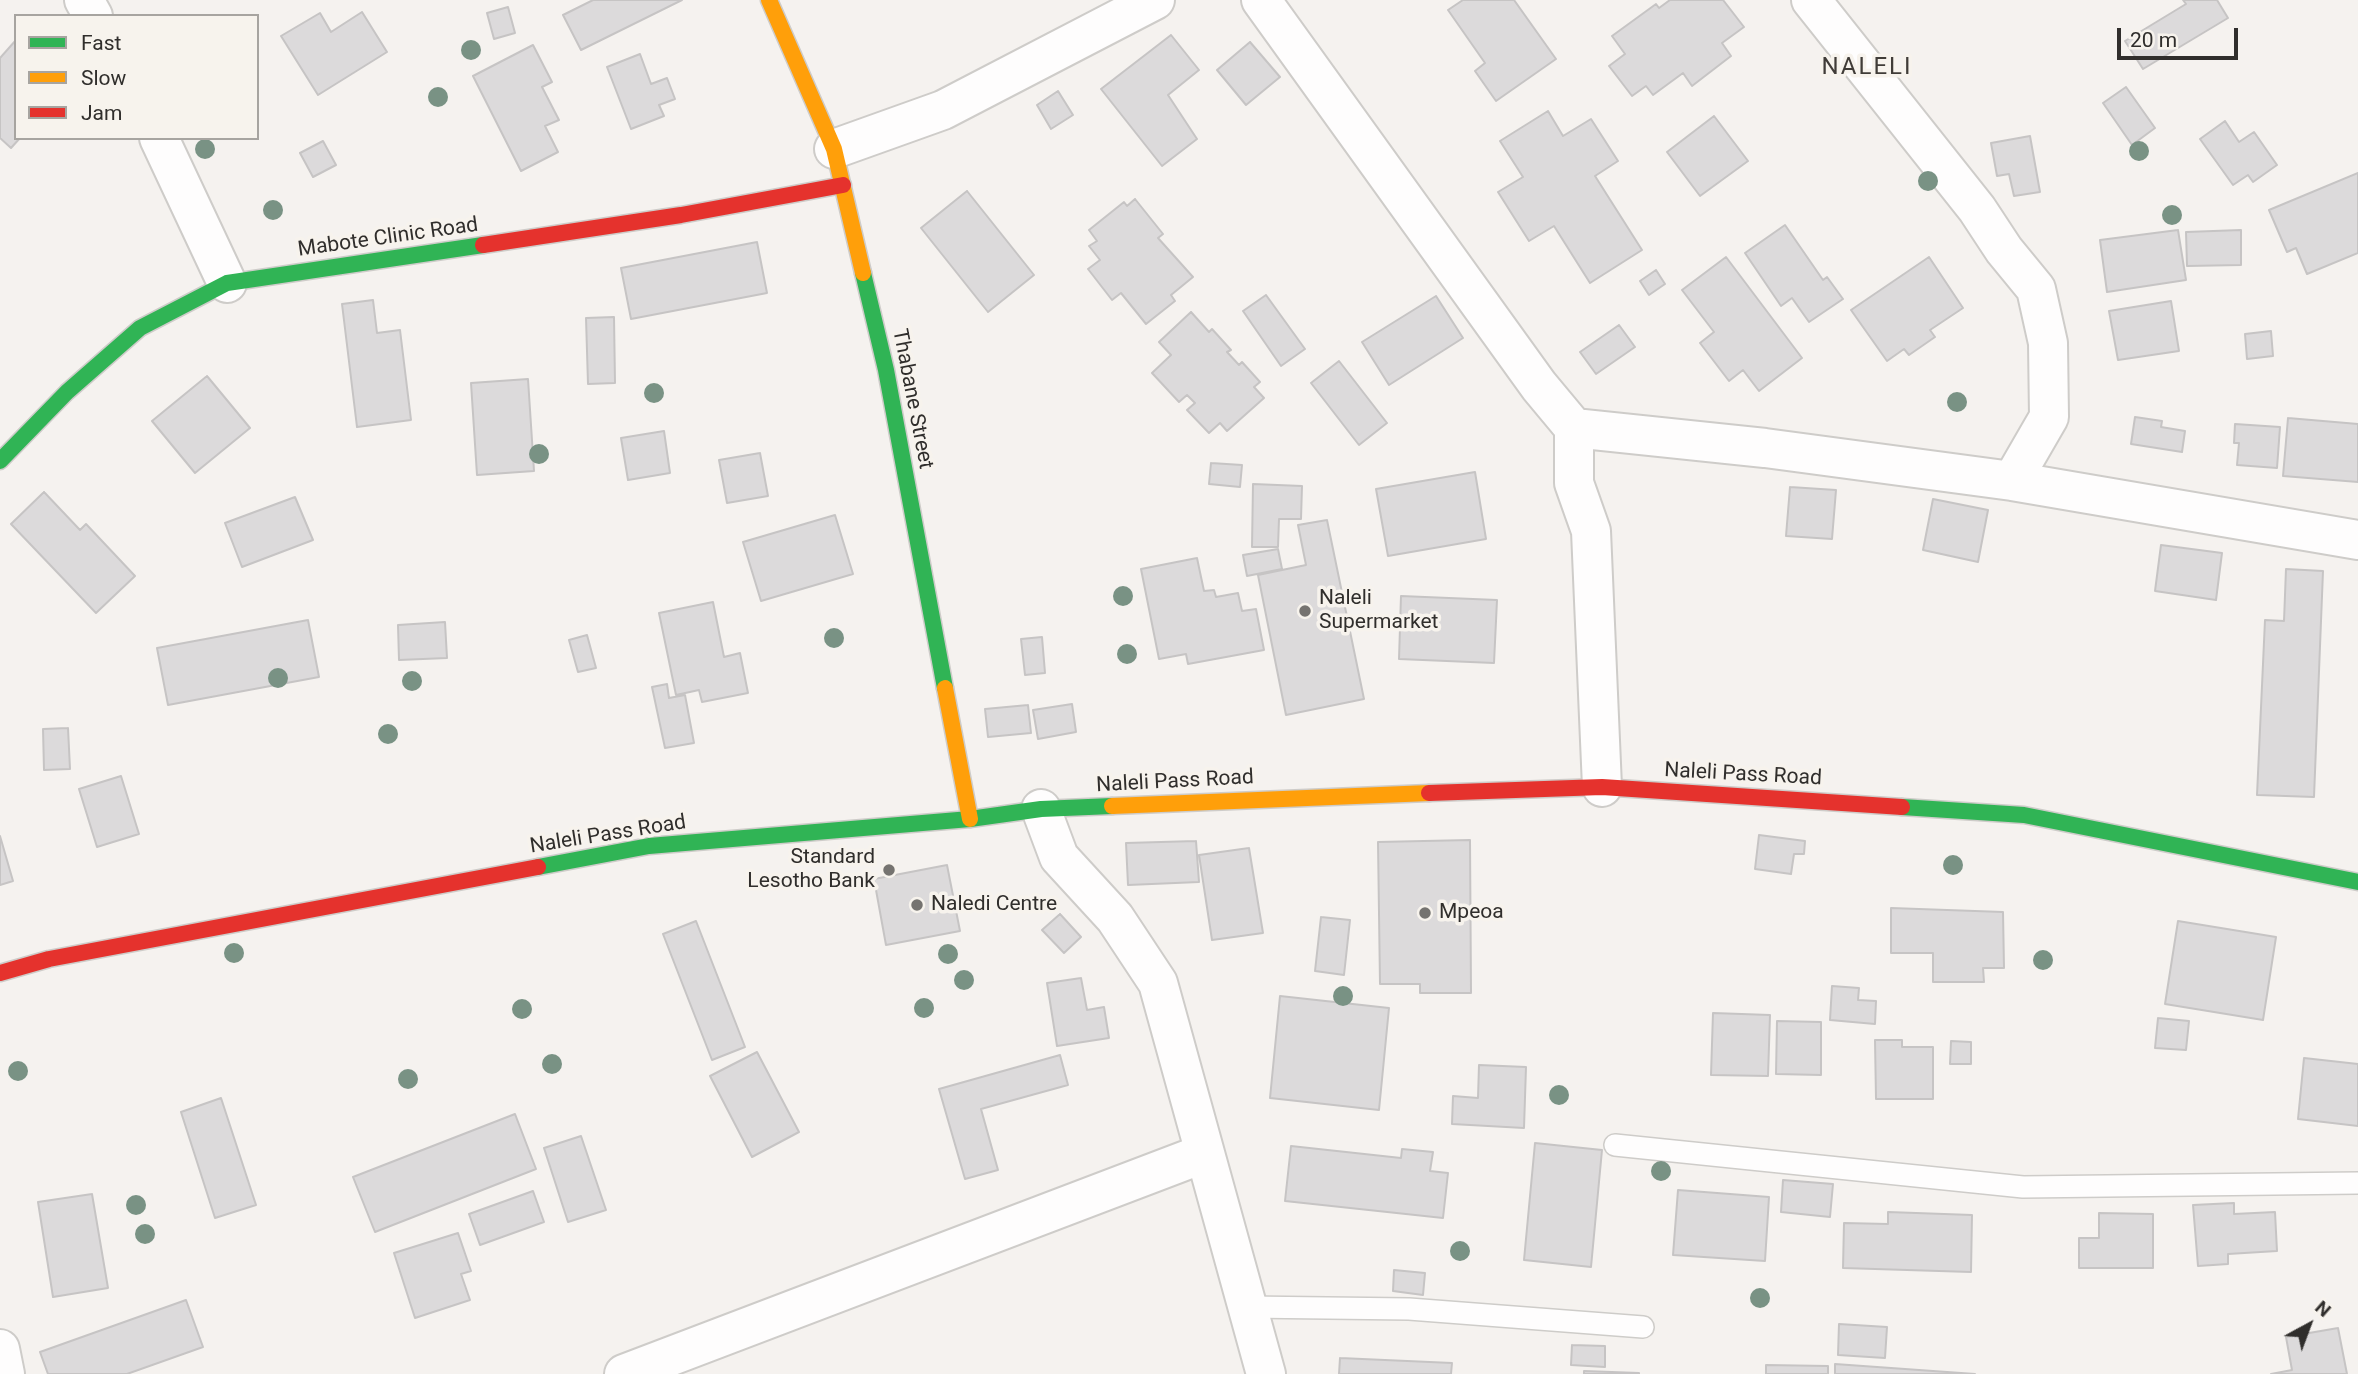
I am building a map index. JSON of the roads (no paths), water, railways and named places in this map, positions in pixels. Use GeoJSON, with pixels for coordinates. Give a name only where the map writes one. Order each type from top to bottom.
{"type":"FeatureCollection","features":[{"type":"Feature","properties":{"kind":"main road","name":"Thabane Street"},"geometry":{"type":"LineString","coordinates":[[769,0],[838,167],[886,370],[970,819]]}},
{"type":"Feature","properties":{"kind":"main road","name":"Mabote Clinic Road"},"geometry":{"type":"LineString","coordinates":[[0,461],[67,392],[141,328],[227,283],[681,215],[838,167]]}},
{"type":"Feature","properties":{"kind":"main road","name":"Naleli Pass Road"},"geometry":{"type":"LineString","coordinates":[[0,973],[49,959],[649,846],[970,819],[1041,809],[1602,787],[2024,816],[2358,882]]}},
{"type":"Feature","properties":{"kind":"street"},"geometry":{"type":"LineString","coordinates":[[838,167],[1155,0]]}},
{"type":"Feature","properties":{"kind":"street"},"geometry":{"type":"LineString","coordinates":[[1261,0],[1539,386],[1574,428],[1574,483],[1591,531],[1602,787]]}},
{"type":"Feature","properties":{"kind":"street"},"geometry":{"type":"LineString","coordinates":[[1811,0],[1977,209],[2036,289],[2048,343],[2049,417],[2012,481]]}},
{"type":"Feature","properties":{"kind":"street"},"geometry":{"type":"LineString","coordinates":[[160,140],[227,283]]}},
{"type":"Feature","properties":{"kind":"street"},"geometry":{"type":"LineString","coordinates":[[1574,428],[1765,448],[2012,481],[2358,540]]}},
{"type":"Feature","properties":{"kind":"street"},"geometry":{"type":"LineString","coordinates":[[1041,809],[1059,857],[1115,918],[1158,983],[1266,1374]]}},
{"type":"Feature","properties":{"kind":"street"},"geometry":{"type":"LineString","coordinates":[[624,1374],[1205,1153]]}},
{"type":"Feature","properties":{"kind":"street"},"geometry":{"type":"LineString","coordinates":[[0,1349],[5,1374]]}},
{"type":"Feature","properties":{"kind":"lane"},"geometry":{"type":"LineString","coordinates":[[1615,1145],[2023,1187],[2358,1183]]}},
{"type":"Feature","properties":{"kind":"lane"},"geometry":{"type":"LineString","coordinates":[[1246,1307],[1409,1309],[1643,1327]]}},
{"type":"Feature","properties":{"kind":"place","name":"Naleli Supermarket"},"geometry":{"type":"Point","coordinates":[1305,611]}},
{"type":"Feature","properties":{"kind":"place","name":"Standard Lesotho Bank"},"geometry":{"type":"Point","coordinates":[889,870]}},
{"type":"Feature","properties":{"kind":"place","name":"Naledi Centre"},"geometry":{"type":"Point","coordinates":[917,905]}},
{"type":"Feature","properties":{"kind":"place","name":"Mpeoa"},"geometry":{"type":"Point","coordinates":[1425,913]}},
{"type":"Feature","properties":{"kind":"district","name":"NALELI"},"geometry":{"type":"Point","coordinates":[1867,68]}}]}
